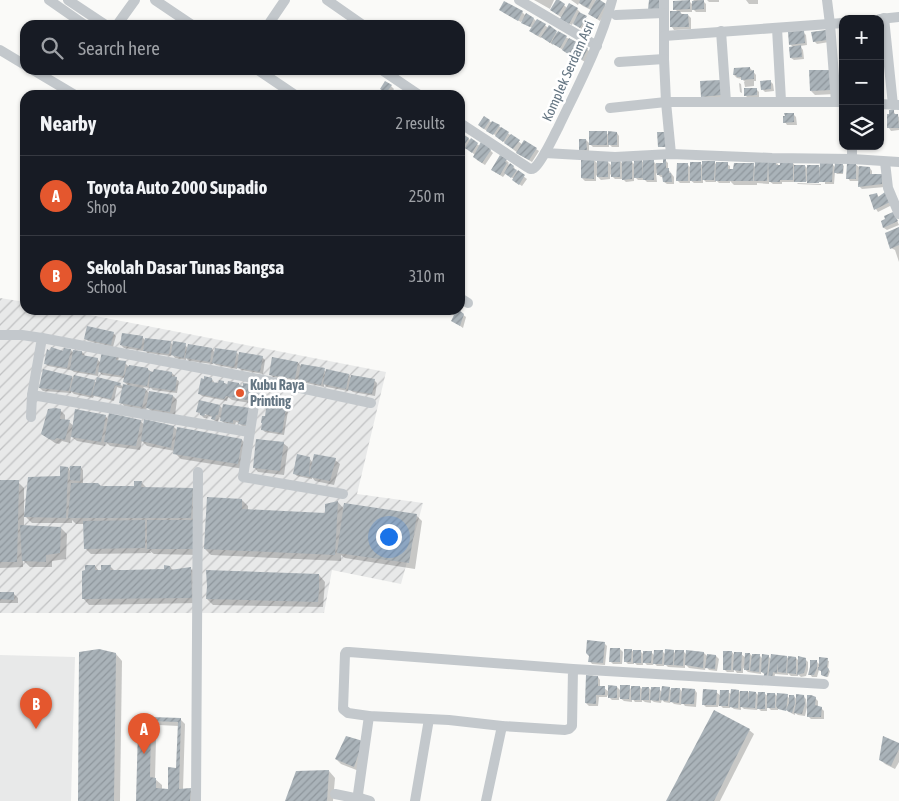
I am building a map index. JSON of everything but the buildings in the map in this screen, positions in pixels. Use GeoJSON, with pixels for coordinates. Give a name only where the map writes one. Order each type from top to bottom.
{"type":"FeatureCollection","features":[{"type":"Feature","properties":{"kind":"street"},"geometry":{"type":"LineString","coordinates":[[49,0],[78,20]]}},
{"type":"Feature","properties":{"kind":"street"},"geometry":{"type":"LineString","coordinates":[[68,0],[98,20]]}},
{"type":"Feature","properties":{"kind":"street"},"geometry":{"type":"LineString","coordinates":[[120,20],[134,0]]}},
{"type":"Feature","properties":{"kind":"street"},"geometry":{"type":"LineString","coordinates":[[271,20],[285,0]]}},
{"type":"Feature","properties":{"kind":"street"},"geometry":{"type":"LineString","coordinates":[[327,0],[356,20]]}},
{"type":"Feature","properties":{"kind":"street"},"geometry":{"type":"LineString","coordinates":[[519,0],[597,46]]}},
{"type":"Feature","properties":{"kind":"street","name":"Komplek Serdam Asri"},"geometry":{"type":"LineString","coordinates":[[545,153],[590,64],[612,0]]}},
{"type":"Feature","properties":{"kind":"street"},"geometry":{"type":"LineString","coordinates":[[664,0],[664,59],[671,154]]}},
{"type":"Feature","properties":{"kind":"street"},"geometry":{"type":"LineString","coordinates":[[610,108],[666,102],[839,102],[827,0]]}},
{"type":"Feature","properties":{"kind":"street"},"geometry":{"type":"LineString","coordinates":[[160,2],[185,20]]}},
{"type":"Feature","properties":{"kind":"street"},"geometry":{"type":"LineString","coordinates":[[616,14],[663,12]]}},
{"type":"Feature","properties":{"kind":"street"},"geometry":{"type":"LineString","coordinates":[[884,19],[899,17]]}},
{"type":"Feature","properties":{"kind":"street"},"geometry":{"type":"LineString","coordinates":[[664,36],[839,23]]}},
{"type":"Feature","properties":{"kind":"street"},"geometry":{"type":"LineString","coordinates":[[777,28],[780,101]]}},
{"type":"Feature","properties":{"kind":"street"},"geometry":{"type":"LineString","coordinates":[[721,31],[726,102]]}},
{"type":"Feature","properties":{"kind":"street"},"geometry":{"type":"LineString","coordinates":[[884,31],[896,105]]}},
{"type":"Feature","properties":{"kind":"street"},"geometry":{"type":"LineString","coordinates":[[0,50],[20,62]]}},
{"type":"Feature","properties":{"kind":"street"},"geometry":{"type":"LineString","coordinates":[[619,62],[664,59]]}},
{"type":"Feature","properties":{"kind":"street"},"geometry":{"type":"LineString","coordinates":[[41,75],[67,90]]}},
{"type":"Feature","properties":{"kind":"street"},"geometry":{"type":"LineString","coordinates":[[265,75],[288,90]]}},
{"type":"Feature","properties":{"kind":"street"},"geometry":{"type":"LineString","coordinates":[[389,75],[412,90]]}},
{"type":"Feature","properties":{"kind":"street"},"geometry":{"type":"LineString","coordinates":[[465,126],[531,169],[534,168],[545,153],[615,158],[671,154],[772,158],[852,158],[899,162]]}},
{"type":"Feature","properties":{"kind":"street"},"geometry":{"type":"LineString","coordinates":[[852,150],[852,158]]}},
{"type":"Feature","properties":{"kind":"street"},"geometry":{"type":"LineString","coordinates":[[886,162],[888,188],[899,214]]}},
{"type":"Feature","properties":{"kind":"street"},"geometry":{"type":"LineString","coordinates":[[0,334],[42,338],[258,379],[371,403]]}},
{"type":"Feature","properties":{"kind":"street"},"geometry":{"type":"LineString","coordinates":[[31,417],[32,395],[42,338]]}},
{"type":"Feature","properties":{"kind":"street"},"geometry":{"type":"LineString","coordinates":[[258,379],[243,477],[343,494]]}},
{"type":"Feature","properties":{"kind":"street"},"geometry":{"type":"LineString","coordinates":[[32,395],[249,432]]}},
{"type":"Feature","properties":{"kind":"street"},"geometry":{"type":"LineString","coordinates":[[196,801],[198,472]]}},
{"type":"Feature","properties":{"kind":"street"},"geometry":{"type":"LineString","coordinates":[[573,669],[572,726],[565,730],[449,720],[369,716],[348,713],[343,709],[346,652],[573,669],[824,684]]}},
{"type":"Feature","properties":{"kind":"street"},"geometry":{"type":"LineString","coordinates":[[367,800],[360,798],[358,794],[369,716]]}},
{"type":"Feature","properties":{"kind":"street"},"geometry":{"type":"LineString","coordinates":[[415,801],[429,719]]}},
{"type":"Feature","properties":{"kind":"street"},"geometry":{"type":"LineString","coordinates":[[486,801],[502,726]]}},
{"type":"Feature","properties":{"kind":"street"},"geometry":{"type":"LineString","coordinates":[[335,794],[367,800]]}},
{"type":"Feature","properties":{"kind":"shaded area"},"geometry":{"type":"Polygon","coordinates":[[[0,298],[20,301],[20,315],[90,315],[386,372],[357,494],[423,503],[401,584],[332,570],[324,613],[0,613],[0,298]]]}},
{"type":"Feature","properties":{"kind":"shaded area"},"geometry":{"type":"Polygon","coordinates":[[[0,655],[75,657],[71,801],[0,801],[0,655]]]}},
{"type":"Feature","properties":{"kind":"place","name":"Kubu Raya Printing"},"geometry":{"type":"Point","coordinates":[240,393]}},
{"type":"Feature","properties":{"kind":"place","name":"Sekolah Dasar Tunas Bangsa"},"geometry":{"type":"Point","coordinates":[36,729]}},
{"type":"Feature","properties":{"kind":"place","name":"Toyota Auto 2000 Supadio"},"geometry":{"type":"Point","coordinates":[144,754]}}]}
